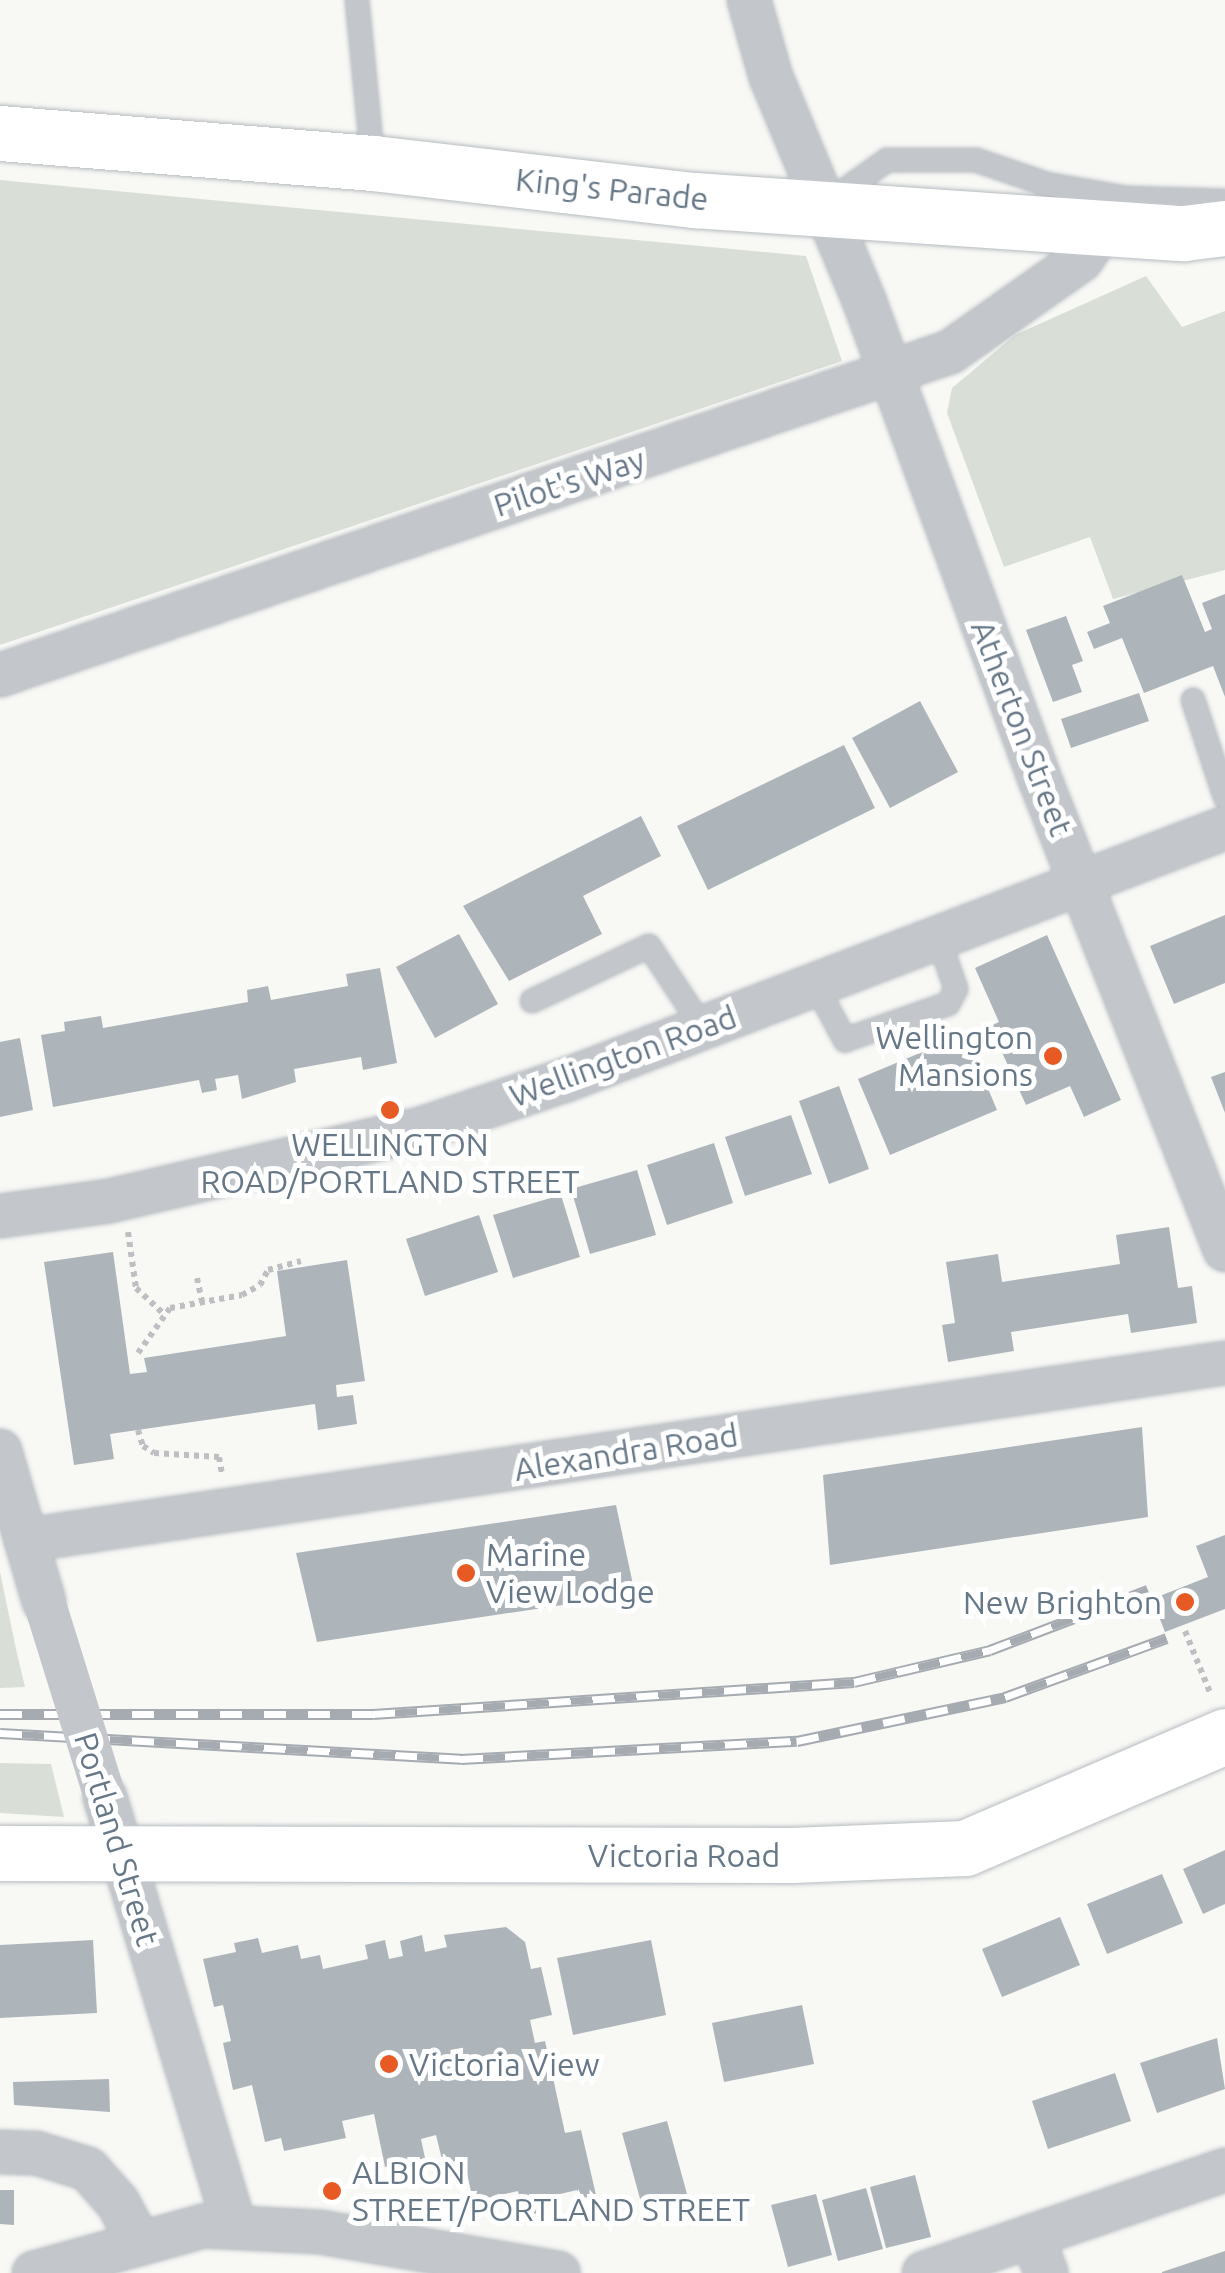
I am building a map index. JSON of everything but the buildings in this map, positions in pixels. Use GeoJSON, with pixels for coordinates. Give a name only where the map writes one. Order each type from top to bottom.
{"type":"FeatureCollection","features":[{"type":"Feature","properties":{"kind":"street","name":"Atherton Street"},"geometry":{"type":"LineString","coordinates":[[748,0],[771,77],[891,376],[1080,882],[1225,1250]]}},
{"type":"Feature","properties":{"kind":"street","name":"King's Parade"},"geometry":{"type":"LineString","coordinates":[[0,132],[373,163],[694,200],[824,205],[1184,233],[1225,228]]}},
{"type":"Feature","properties":{"kind":"street","name":"Pilot's Way"},"geometry":{"type":"LineString","coordinates":[[0,675],[891,376],[950,352],[1040,292],[1081,260],[1103,228]]}},
{"type":"Feature","properties":{"kind":"street","name":"Wellington Road"},"geometry":{"type":"LineString","coordinates":[[0,1216],[109,1201],[421,1129],[702,1028],[1225,828]]}},
{"type":"Feature","properties":{"kind":"street","name":"Alexandra Road"},"geometry":{"type":"LineString","coordinates":[[15,1525],[1225,1363]]}},
{"type":"Feature","properties":{"kind":"street","name":"Portland Street"},"geometry":{"type":"LineString","coordinates":[[0,1451],[15,1525],[44,1601],[235,2227]]}},
{"type":"Feature","properties":{"kind":"street","name":"Victoria Road"},"geometry":{"type":"LineString","coordinates":[[0,1852],[121,1858],[792,1856],[965,1848],[1220,1722]]}},
{"type":"Feature","properties":{"kind":"street"},"geometry":{"type":"LineString","coordinates":[[0,2152],[36,2153],[88,2169],[118,2204],[138,2240]]}},
{"type":"Feature","properties":{"kind":"street"},"geometry":{"type":"LineString","coordinates":[[924,2273],[1039,2255],[1225,2170]]}},
{"type":"Feature","properties":{"kind":"street"},"geometry":{"type":"LineString","coordinates":[[34,2273],[87,2265],[138,2240],[203,2226],[320,2232],[558,2273]]}},
{"type":"Feature","properties":{"kind":"lane"},"geometry":{"type":"LineString","coordinates":[[357,0],[373,163]]}},
{"type":"Feature","properties":{"kind":"lane"},"geometry":{"type":"LineString","coordinates":[[824,205],[887,160],[976,160],[1046,184],[1125,198],[1225,201]]}},
{"type":"Feature","properties":{"kind":"lane"},"geometry":{"type":"LineString","coordinates":[[1194,700],[1225,797]]}},
{"type":"Feature","properties":{"kind":"lane"},"geometry":{"type":"LineString","coordinates":[[816,984],[845,1040],[932,1010],[955,996],[938,937]]}},
{"type":"Feature","properties":{"kind":"lane"},"geometry":{"type":"LineString","coordinates":[[532,1001],[649,946],[702,1028]]}},
{"type":"Feature","properties":{"kind":"path"},"geometry":{"type":"LineString","coordinates":[[125,1216],[136,1288],[163,1312]]}},
{"type":"Feature","properties":{"kind":"path"},"geometry":{"type":"LineString","coordinates":[[138,1353],[163,1312],[252,1292],[268,1270],[301,1260]]}},
{"type":"Feature","properties":{"kind":"path"},"geometry":{"type":"LineString","coordinates":[[197,1278],[202,1302]]}},
{"type":"Feature","properties":{"kind":"path"},"geometry":{"type":"LineString","coordinates":[[138,1430],[142,1446],[154,1453],[219,1457],[222,1474]]}},
{"type":"Feature","properties":{"kind":"path"},"geometry":{"type":"LineString","coordinates":[[1186,1631],[1220,1722]]}},
{"type":"Feature","properties":{"kind":"shaded area"},"geometry":{"type":"Polygon","coordinates":[[[0,180],[806,256],[842,361],[0,645],[0,180]]]}},
{"type":"Feature","properties":{"kind":"shaded area"},"geometry":{"type":"Polygon","coordinates":[[[1146,276],[1182,327],[1225,311],[1225,570],[1113,599],[1090,537],[1004,567],[947,413],[952,388],[1015,335],[1146,276]]]}},
{"type":"Feature","properties":{"kind":"shaded area"},"geometry":{"type":"Polygon","coordinates":[[[0,1572],[16,1649],[25,1687],[0,1688],[0,1572]]]}},
{"type":"Feature","properties":{"kind":"shaded area"},"geometry":{"type":"Polygon","coordinates":[[[0,1763],[51,1764],[64,1817],[0,1813],[0,1763]]]}},
{"type":"Feature","properties":{"kind":"railway"},"geometry":{"type":"LineString","coordinates":[[0,1714],[373,1714],[854,1682],[990,1650],[1148,1590]]}},
{"type":"Feature","properties":{"kind":"railway"},"geometry":{"type":"LineString","coordinates":[[0,1733],[461,1759],[797,1741],[1005,1697],[1167,1638]]}},
{"type":"Feature","properties":{"kind":"place","name":"Wellington Mansions"},"geometry":{"type":"Point","coordinates":[1053,1056]}},
{"type":"Feature","properties":{"kind":"place","name":"WELLINGTON ROAD/PORTLAND STREET"},"geometry":{"type":"Point","coordinates":[390,1110]}},
{"type":"Feature","properties":{"kind":"place","name":"Marine View Lodge"},"geometry":{"type":"Point","coordinates":[466,1573]}},
{"type":"Feature","properties":{"kind":"place","name":"New Brighton"},"geometry":{"type":"Point","coordinates":[1185,1602]}},
{"type":"Feature","properties":{"kind":"place","name":"Victoria View"},"geometry":{"type":"Point","coordinates":[389,2064]}},
{"type":"Feature","properties":{"kind":"place","name":"ALBION STREET/PORTLAND STREET"},"geometry":{"type":"Point","coordinates":[332,2191]}}]}
